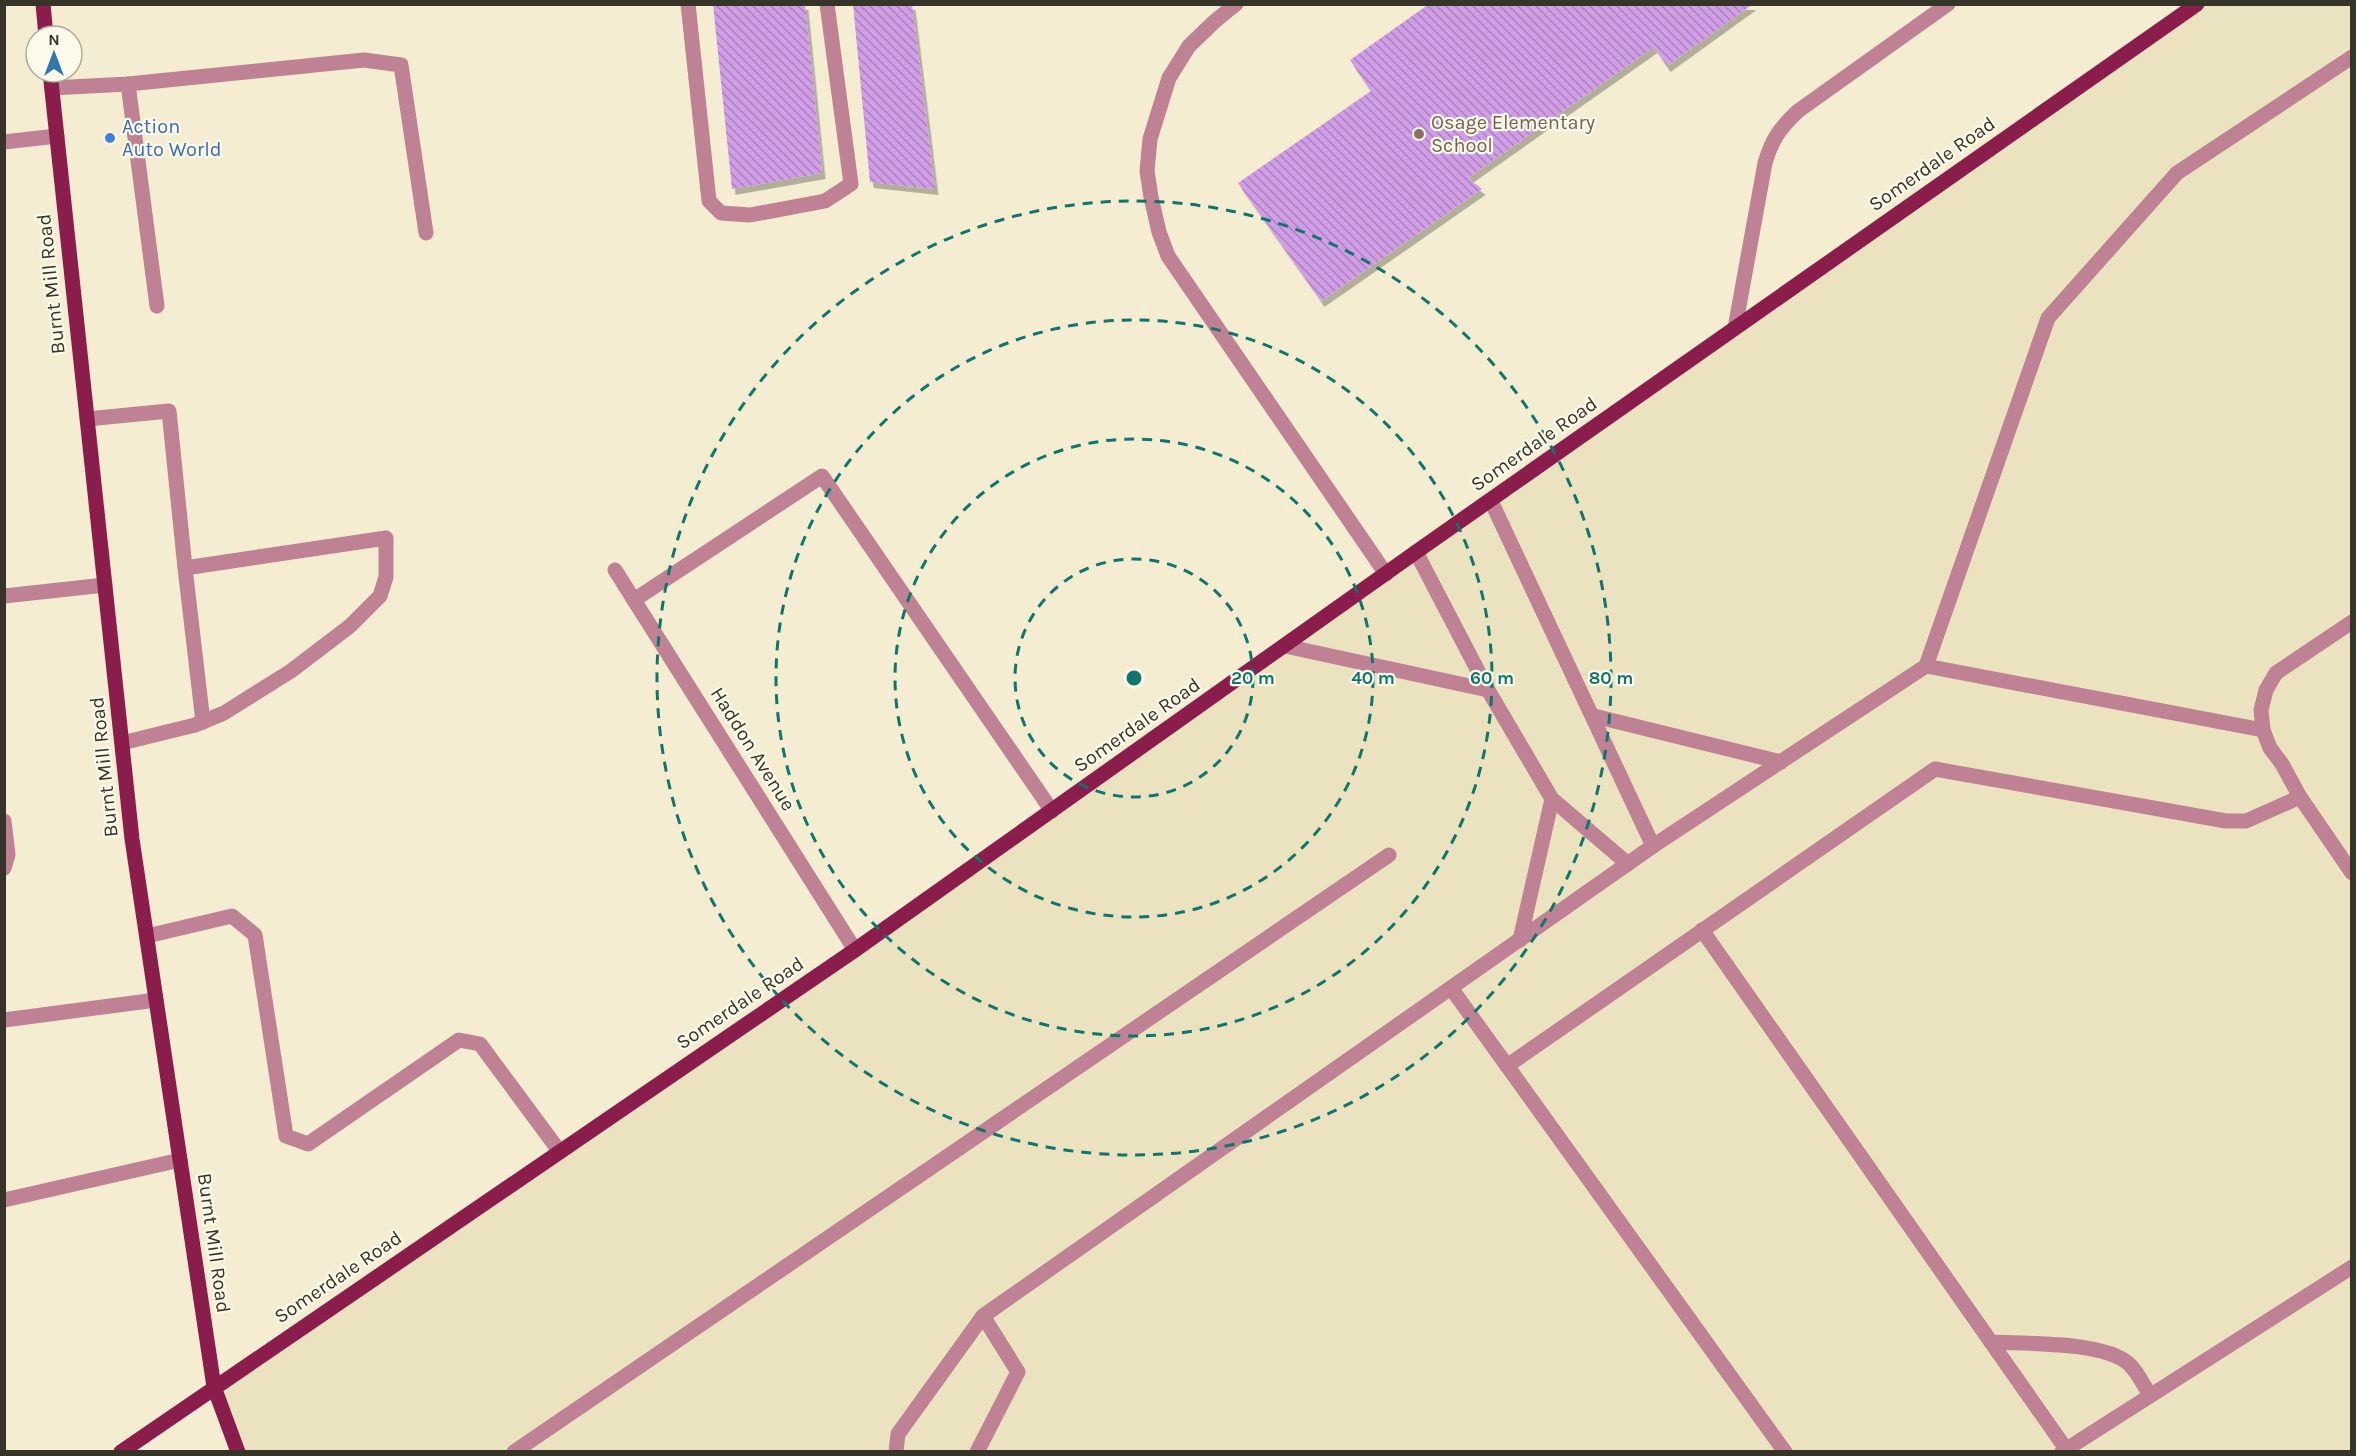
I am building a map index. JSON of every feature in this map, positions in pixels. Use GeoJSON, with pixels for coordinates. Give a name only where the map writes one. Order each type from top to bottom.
{"type":"FeatureCollection","features":[{"type":"Feature","properties":{"kind":"main road"},"geometry":{"type":"LineString","coordinates":[[43,4],[45,24]]}},
{"type":"Feature","properties":{"kind":"main road","name":"Somerdale Road"},"geometry":{"type":"LineString","coordinates":[[121,1452],[855,950],[1386,573],[2197,4]]}},
{"type":"Feature","properties":{"kind":"main road","name":"Burnt Mill Road"},"geometry":{"type":"LineString","coordinates":[[52,84],[132,839],[214,1387],[238,1452]]}},
{"type":"Feature","properties":{"kind":"street"},"geometry":{"type":"LineString","coordinates":[[688,4],[709,201],[721,213],[750,215],[825,201],[851,184],[827,4]]}},
{"type":"Feature","properties":{"kind":"street"},"geometry":{"type":"LineString","coordinates":[[1236,4],[1189,46],[1169,78],[1150,139],[1148,160],[1151,197],[1159,232],[1168,256],[1386,573]]}},
{"type":"Feature","properties":{"kind":"street"},"geometry":{"type":"LineString","coordinates":[[1735,328],[1765,163],[1770,144],[1780,128],[1798,111],[1948,4]]}},
{"type":"Feature","properties":{"kind":"street"},"geometry":{"type":"LineString","coordinates":[[896,1452],[898,1434],[983,1317],[1653,846],[1926,666],[2048,318],[2177,173],[2352,57]]}},
{"type":"Feature","properties":{"kind":"street"},"geometry":{"type":"LineString","coordinates":[[52,88],[128,84],[363,60],[401,65],[426,233]]}},
{"type":"Feature","properties":{"kind":"street"},"geometry":{"type":"LineString","coordinates":[[128,84],[157,306]]}},
{"type":"Feature","properties":{"kind":"street"},"geometry":{"type":"LineString","coordinates":[[4,142],[57,136]]}},
{"type":"Feature","properties":{"kind":"street"},"geometry":{"type":"LineString","coordinates":[[87,418],[169,411],[203,722]]}},
{"type":"Feature","properties":{"kind":"street"},"geometry":{"type":"LineString","coordinates":[[634,600],[822,476],[1052,811]]}},
{"type":"Feature","properties":{"kind":"street"},"geometry":{"type":"LineString","coordinates":[[1491,501],[1594,716],[1653,846]]}},
{"type":"Feature","properties":{"kind":"street"},"geometry":{"type":"LineString","coordinates":[[122,743],[203,722],[224,713],[291,671],[350,626],[380,596],[387,578],[386,538],[185,568]]}},
{"type":"Feature","properties":{"kind":"street"},"geometry":{"type":"LineString","coordinates":[[1416,552],[1488,690],[1552,799],[1628,864]]}},
{"type":"Feature","properties":{"kind":"street","name":"Haddon Avenue"},"geometry":{"type":"LineString","coordinates":[[615,570],[855,950]]}},
{"type":"Feature","properties":{"kind":"street"},"geometry":{"type":"LineString","coordinates":[[4,596],[105,585]]}},
{"type":"Feature","properties":{"kind":"street"},"geometry":{"type":"LineString","coordinates":[[2352,622],[2277,673],[2266,690],[2261,710],[2263,730],[2270,748],[2352,873]]}},
{"type":"Feature","properties":{"kind":"street"},"geometry":{"type":"LineString","coordinates":[[1285,646],[1488,690]]}},
{"type":"Feature","properties":{"kind":"street"},"geometry":{"type":"LineString","coordinates":[[1926,666],[2263,730]]}},
{"type":"Feature","properties":{"kind":"street"},"geometry":{"type":"LineString","coordinates":[[1594,716],[1781,762]]}},
{"type":"Feature","properties":{"kind":"street"},"geometry":{"type":"LineString","coordinates":[[1507,1066],[1935,769],[2226,820],[2246,820],[2300,797]]}},
{"type":"Feature","properties":{"kind":"street"},"geometry":{"type":"LineString","coordinates":[[1520,940],[1552,799]]}},
{"type":"Feature","properties":{"kind":"street"},"geometry":{"type":"LineString","coordinates":[[4,821],[8,855],[4,868]]}},
{"type":"Feature","properties":{"kind":"street"},"geometry":{"type":"LineString","coordinates":[[514,1452],[1389,855]]}},
{"type":"Feature","properties":{"kind":"street"},"geometry":{"type":"LineString","coordinates":[[147,936],[232,916],[255,935],[286,1136],[308,1144],[459,1040],[480,1044],[560,1152]]}},
{"type":"Feature","properties":{"kind":"street"},"geometry":{"type":"LineString","coordinates":[[1702,930],[2064,1450],[2352,1267]]}},
{"type":"Feature","properties":{"kind":"street"},"geometry":{"type":"LineString","coordinates":[[1451,988],[1785,1452]]}},
{"type":"Feature","properties":{"kind":"street"},"geometry":{"type":"LineString","coordinates":[[4,1020],[156,1000]]}},
{"type":"Feature","properties":{"kind":"street"},"geometry":{"type":"LineString","coordinates":[[4,1200],[180,1160]]}},
{"type":"Feature","properties":{"kind":"street"},"geometry":{"type":"LineString","coordinates":[[977,1452],[1018,1372],[983,1317]]}},
{"type":"Feature","properties":{"kind":"street"},"geometry":{"type":"LineString","coordinates":[[1991,1342],[2089,1348],[2111,1353],[2130,1364],[2150,1395]]}},
{"type":"Feature","properties":{"kind":"shaded area"},"geometry":{"type":"Polygon","coordinates":[[[2197,5],[2351,5],[2351,1451],[238,1452],[214,1387],[855,950],[2197,5]]]}},
{"type":"Feature","properties":{"kind":"building"},"geometry":{"type":"Polygon","coordinates":[[[713,4],[805,4],[822,173],[732,189],[713,4]]]}},
{"type":"Feature","properties":{"kind":"building"},"geometry":{"type":"Polygon","coordinates":[[[853,4],[912,4],[935,189],[870,182],[853,4]]]}},
{"type":"Feature","properties":{"kind":"building","name":"Osage Elementary School"},"geometry":{"type":"Polygon","coordinates":[[[1429,4],[1753,4],[1667,66],[1654,47],[1468,178],[1482,189],[1321,301],[1238,183],[1371,91],[1350,60],[1429,4]]]}},
{"type":"Feature","properties":{"kind":"place","name":"Osage Elementary School"},"geometry":{"type":"Point","coordinates":[1419,134]}},
{"type":"Feature","properties":{"kind":"place","name":"Action Auto World"},"geometry":{"type":"Point","coordinates":[110,138]}}]}
